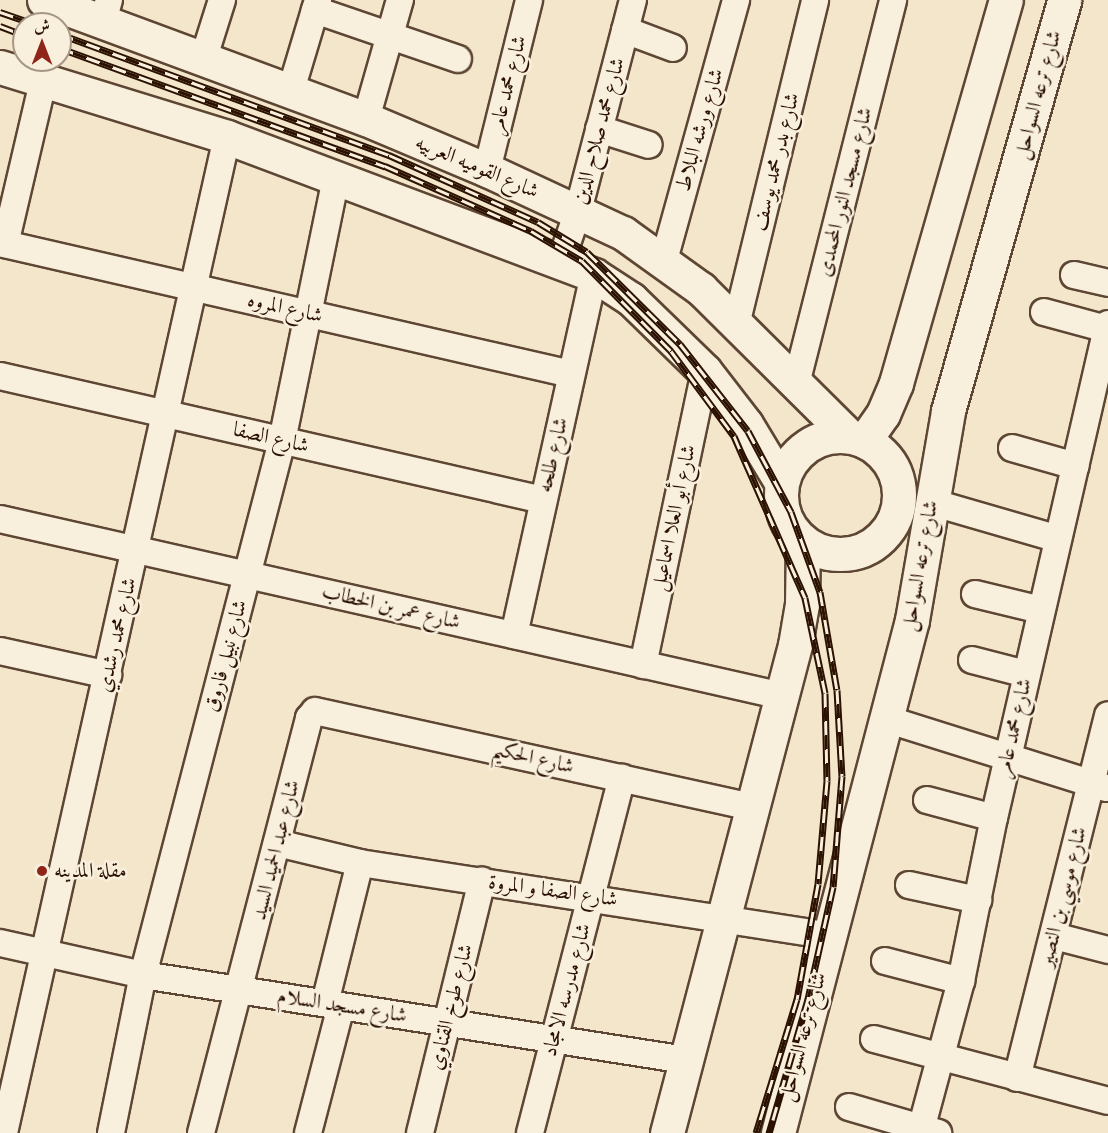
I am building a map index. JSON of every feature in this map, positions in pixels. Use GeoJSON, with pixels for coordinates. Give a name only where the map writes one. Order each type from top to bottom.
{"type":"FeatureCollection","features":[{"type":"Feature","properties":{"kind":"main road"},"geometry":{"type":"LineString","coordinates":[[856,439],[883,414],[896,383],[1006,0]]}},
{"type":"Feature","properties":{"kind":"main road","name":"شارع ترعه السواحل"},"geometry":{"type":"LineString","coordinates":[[778,1133],[912,620],[948,411],[1064,0]]}},
{"type":"Feature","properties":{"kind":"main road","name":"شارع القوميه العربيه"},"geometry":{"type":"LineString","coordinates":[[51,1],[106,11],[204,57],[366,119],[578,210],[664,260],[701,289],[796,384],[856,439]]}},
{"type":"Feature","properties":{"kind":"main road"},"geometry":{"type":"LineString","coordinates":[[0,67],[227,137],[594,275],[632,299],[705,371],[746,424],[782,482],[786,521],[803,542],[828,553],[854,552],[878,540],[894,519],[899,493],[895,474],[885,457],[856,439],[812,443],[792,459],[782,482]]}},
{"type":"Feature","properties":{"kind":"main road"},"geometry":{"type":"LineString","coordinates":[[894,519],[929,515]]}},
{"type":"Feature","properties":{"kind":"main road"},"geometry":{"type":"LineString","coordinates":[[666,1133],[782,696],[802,604],[803,542]]}},
{"type":"Feature","properties":{"kind":"street"},"geometry":{"type":"LineString","coordinates":[[204,57],[222,0]]}},
{"type":"Feature","properties":{"kind":"street"},"geometry":{"type":"LineString","coordinates":[[366,119],[400,0]]}},
{"type":"Feature","properties":{"kind":"street","name":"شارع محمد عامر"},"geometry":{"type":"LineString","coordinates":[[487,170],[529,0]]}},
{"type":"Feature","properties":{"kind":"street","name":"شارع محمد صلاح الدين"},"geometry":{"type":"LineString","coordinates":[[561,261],[578,210],[631,0]]}},
{"type":"Feature","properties":{"kind":"street","name":"شارع ورشه البلاط"},"geometry":{"type":"LineString","coordinates":[[664,260],[736,0]]}},
{"type":"Feature","properties":{"kind":"street","name":"شارع بدر محمد يوسف"},"geometry":{"type":"LineString","coordinates":[[736,325],[815,0]]}},
{"type":"Feature","properties":{"kind":"street","name":"شارع مسجد النور المحمدى"},"geometry":{"type":"LineString","coordinates":[[796,384],[893,0]]}},
{"type":"Feature","properties":{"kind":"street"},"geometry":{"type":"LineString","coordinates":[[291,90],[316,5],[389,36],[458,59]]}},
{"type":"Feature","properties":{"kind":"street"},"geometry":{"type":"LineString","coordinates":[[625,30],[673,48]]}},
{"type":"Feature","properties":{"kind":"street"},"geometry":{"type":"LineString","coordinates":[[3,243],[44,81]]}},
{"type":"Feature","properties":{"kind":"street"},"geometry":{"type":"LineString","coordinates":[[599,129],[649,145]]}},
{"type":"Feature","properties":{"kind":"street","name":"شارع محمد رشدي"},"geometry":{"type":"LineString","coordinates":[[4,1133],[168,415],[192,287],[227,137]]}},
{"type":"Feature","properties":{"kind":"street","name":"شارع نبيل فاروق"},"geometry":{"type":"LineString","coordinates":[[111,1133],[143,975],[282,441],[336,177]]}},
{"type":"Feature","properties":{"kind":"street","name":"شارع المروه"},"geometry":{"type":"LineString","coordinates":[[3,243],[571,374]]}},
{"type":"Feature","properties":{"kind":"street","name":"شارع طلحه"},"geometry":{"type":"LineString","coordinates":[[514,635],[594,275]]}},
{"type":"Feature","properties":{"kind":"street"},"geometry":{"type":"LineString","coordinates":[[1074,275],[1108,284]]}},
{"type":"Feature","properties":{"kind":"street"},"geometry":{"type":"LineString","coordinates":[[1044,312],[1107,326]]}},
{"type":"Feature","properties":{"kind":"street","name":"شارع محمد عامر"},"geometry":{"type":"LineString","coordinates":[[927,1131],[940,1058],[961,981],[1026,674],[1107,326]]}},
{"type":"Feature","properties":{"kind":"street","name":"شارع أبو العلا اسماعيل"},"geometry":{"type":"LineString","coordinates":[[643,665],[705,371]]}},
{"type":"Feature","properties":{"kind":"street","name":"شارع الصفا"},"geometry":{"type":"LineString","coordinates":[[0,376],[543,500]]}},
{"type":"Feature","properties":{"kind":"street"},"geometry":{"type":"LineString","coordinates":[[1012,448],[1075,466]]}},
{"type":"Feature","properties":{"kind":"street"},"geometry":{"type":"LineString","coordinates":[[929,515],[1058,539]]}},
{"type":"Feature","properties":{"kind":"street","name":"شارع عمر بن الخطاب"},"geometry":{"type":"LineString","coordinates":[[0,519],[782,696]]}},
{"type":"Feature","properties":{"kind":"street"},"geometry":{"type":"LineString","coordinates":[[975,594],[1041,610]]}},
{"type":"Feature","properties":{"kind":"street"},"geometry":{"type":"LineString","coordinates":[[0,651],[108,675]]}},
{"type":"Feature","properties":{"kind":"street"},"geometry":{"type":"LineString","coordinates":[[972,660],[1026,674]]}},
{"type":"Feature","properties":{"kind":"street","name":"شارع الحكيم"},"geometry":{"type":"LineString","coordinates":[[315,711],[752,807]]}},
{"type":"Feature","properties":{"kind":"street","name":"شارع عبد الحميد السيد"},"geometry":{"type":"LineString","coordinates":[[201,1133],[240,990],[309,717],[315,711]]}},
{"type":"Feature","properties":{"kind":"street","name":"شارع موسي بن النصير"},"geometry":{"type":"LineString","coordinates":[[1017,1078],[1054,936],[1100,786],[1108,715]]}},
{"type":"Feature","properties":{"kind":"street"},"geometry":{"type":"LineString","coordinates":[[886,719],[1100,786]]}},
{"type":"Feature","properties":{"kind":"street","name":"شارع مدرسه الامجاد"},"geometry":{"type":"LineString","coordinates":[[530,1133],[622,778]]}},
{"type":"Feature","properties":{"kind":"street"},"geometry":{"type":"LineString","coordinates":[[927,800],[994,818]]}},
{"type":"Feature","properties":{"kind":"street","name":"شارع الصفا و المروة"},"geometry":{"type":"LineString","coordinates":[[277,843],[360,863],[591,896],[830,936]]}},
{"type":"Feature","properties":{"kind":"street"},"geometry":{"type":"LineString","coordinates":[[308,1133],[360,863]]}},
{"type":"Feature","properties":{"kind":"street","name":"شارع طوخ القناوي"},"geometry":{"type":"LineString","coordinates":[[420,1133],[482,881]]}},
{"type":"Feature","properties":{"kind":"street"},"geometry":{"type":"LineString","coordinates":[[909,885],[978,900]]}},
{"type":"Feature","properties":{"kind":"street"},"geometry":{"type":"LineString","coordinates":[[1054,936],[1108,950]]}},
{"type":"Feature","properties":{"kind":"street","name":"شارع مسجد السلام"},"geometry":{"type":"LineString","coordinates":[[0,943],[143,975],[686,1060]]}},
{"type":"Feature","properties":{"kind":"street"},"geometry":{"type":"LineString","coordinates":[[885,961],[961,981]]}},
{"type":"Feature","properties":{"kind":"street"},"geometry":{"type":"LineString","coordinates":[[874,1039],[1108,1101]]}},
{"type":"Feature","properties":{"kind":"street"},"geometry":{"type":"LineString","coordinates":[[849,1107],[927,1131]]}},
{"type":"Feature","properties":{"kind":"railway"},"geometry":{"type":"LineString","coordinates":[[0,12],[12,16]]}},
{"type":"Feature","properties":{"kind":"railway"},"geometry":{"type":"LineString","coordinates":[[0,26],[12,30]]}},
{"type":"Feature","properties":{"kind":"railway"},"geometry":{"type":"LineString","coordinates":[[72,38],[389,155],[538,222],[587,252],[680,344],[748,431],[791,512],[820,592],[837,690],[842,776],[833,887],[808,999],[769,1133]]}},
{"type":"Feature","properties":{"kind":"railway"},"geometry":{"type":"LineString","coordinates":[[72,52],[385,166],[531,231],[582,261],[671,351],[734,436],[805,598],[825,693],[827,781],[818,884],[797,999],[756,1133]]}},
{"type":"Feature","properties":{"kind":"place","name":"مقلة المدينه"},"geometry":{"type":"Point","coordinates":[42,871]}}]}
